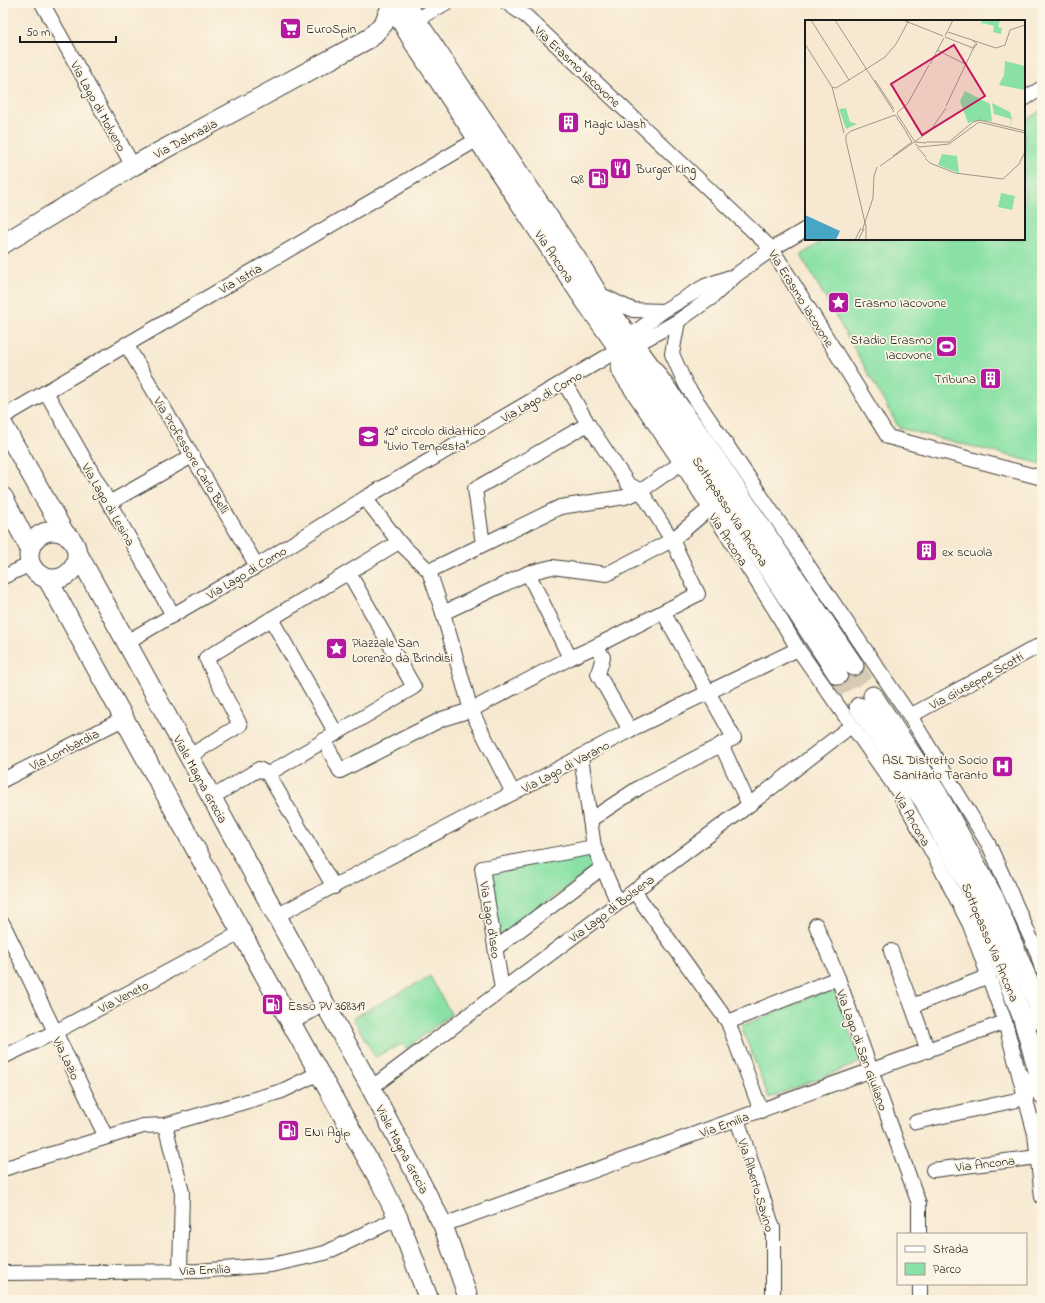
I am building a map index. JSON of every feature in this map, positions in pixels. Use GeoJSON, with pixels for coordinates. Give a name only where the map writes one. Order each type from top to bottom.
{"type":"FeatureCollection","features":[{"type":"Feature","properties":{"kind":"street","name":"Via Lago di Molveno"},"geometry":{"type":"LineString","coordinates":[[42,3],[133,166]]}},
{"type":"Feature","properties":{"kind":"street","name":"Via Erasmo Iacovone"},"geometry":{"type":"LineString","coordinates":[[507,3],[527,17],[772,249],[888,437],[1042,478]]}},
{"type":"Feature","properties":{"kind":"street"},"geometry":{"type":"LineString","coordinates":[[526,3],[527,17]]}},
{"type":"Feature","properties":{"kind":"street","name":"Via Dalmazia"},"geometry":{"type":"LineString","coordinates":[[370,38],[384,23],[396,4]]}},
{"type":"Feature","properties":{"kind":"street","name":"Via Ancona"},"geometry":{"type":"LineString","coordinates":[[396,4],[415,20],[578,261],[626,345],[618,370],[690,455],[709,508],[775,610],[798,649],[900,794],[935,856],[970,925],[1006,1022],[1035,1134],[1042,1197]]}},
{"type":"Feature","properties":{"kind":"street","name":"Via Ancona"},"geometry":{"type":"LineString","coordinates":[[396,4],[414,43],[585,301],[626,345]]}},
{"type":"Feature","properties":{"kind":"street"},"geometry":{"type":"LineString","coordinates":[[415,20],[438,5]]}},
{"type":"Feature","properties":{"kind":"street","name":"Via Dalmazia"},"geometry":{"type":"LineString","coordinates":[[3,244],[133,166],[370,38],[395,33],[414,43]]}},
{"type":"Feature","properties":{"kind":"street"},"geometry":{"type":"LineString","coordinates":[[1025,98],[1042,88]]}},
{"type":"Feature","properties":{"kind":"street","name":"Via Istria"},"geometry":{"type":"LineString","coordinates":[[3,417],[478,139]]}},
{"type":"Feature","properties":{"kind":"street","name":"Via Lago di Como"},"geometry":{"type":"LineString","coordinates":[[125,643],[257,566],[365,498],[626,345],[646,339],[678,321],[710,298],[736,275],[772,249],[805,230]]}},
{"type":"Feature","properties":{"kind":"street","name":"Via Lago di Como"},"geometry":{"type":"LineString","coordinates":[[626,345],[637,331],[663,311],[705,286],[736,275]]}},
{"type":"Feature","properties":{"kind":"street"},"geometry":{"type":"LineString","coordinates":[[598,294],[633,310],[663,311]]}},
{"type":"Feature","properties":{"kind":"street"},"geometry":{"type":"LineString","coordinates":[[678,321],[672,354],[686,385],[910,716],[989,845],[1037,952],[1042,969]]}},
{"type":"Feature","properties":{"kind":"street","name":"Via Professore Carlo Belli"},"geometry":{"type":"LineString","coordinates":[[126,344],[257,566]]}},
{"type":"Feature","properties":{"kind":"street","name":"Sottopasso Via Ancona"},"geometry":{"type":"LineString","coordinates":[[626,345],[690,455],[846,671]]}},
{"type":"Feature","properties":{"kind":"street"},"geometry":{"type":"LineString","coordinates":[[324,740],[340,771],[442,718],[471,710],[570,658],[698,594],[672,540],[642,491],[628,484],[588,424],[564,382]]}},
{"type":"Feature","properties":{"kind":"street","name":"Via Lago di Lesina"},"geometry":{"type":"LineString","coordinates":[[46,392],[173,615]]}},
{"type":"Feature","properties":{"kind":"street"},"geometry":{"type":"LineString","coordinates":[[483,544],[475,488],[588,424]]}},
{"type":"Feature","properties":{"kind":"street","name":"Viale Magna Grecia"},"geometry":{"type":"LineString","coordinates":[[3,425],[65,534],[74,542],[78,554],[125,643],[371,1088],[443,1224],[468,1300]]}},
{"type":"Feature","properties":{"kind":"street"},"geometry":{"type":"LineString","coordinates":[[429,571],[560,507],[625,497],[642,491],[690,455],[728,447]]}},
{"type":"Feature","properties":{"kind":"street"},"geometry":{"type":"LineString","coordinates":[[109,503],[192,456]]}},
{"type":"Feature","properties":{"kind":"street"},"geometry":{"type":"LineString","coordinates":[[3,497],[35,570],[40,575],[47,578],[58,578],[68,574],[75,565],[78,554]]}},
{"type":"Feature","properties":{"kind":"street"},"geometry":{"type":"LineString","coordinates":[[365,498],[399,542],[429,571],[443,613],[471,710],[513,793]]}},
{"type":"Feature","properties":{"kind":"street"},"geometry":{"type":"LineString","coordinates":[[443,613],[528,573],[552,567],[607,574],[672,540],[709,508]]}},
{"type":"Feature","properties":{"kind":"street"},"geometry":{"type":"LineString","coordinates":[[3,577],[30,556],[35,539],[44,532],[54,531],[65,534]]}},
{"type":"Feature","properties":{"kind":"street"},"geometry":{"type":"LineString","coordinates":[[188,757],[240,725],[206,658],[399,542]]}},
{"type":"Feature","properties":{"kind":"street"},"geometry":{"type":"LineString","coordinates":[[268,774],[414,687],[348,573]]}},
{"type":"Feature","properties":{"kind":"street"},"geometry":{"type":"LineString","coordinates":[[528,573],[570,658]]}},
{"type":"Feature","properties":{"kind":"street"},"geometry":{"type":"LineString","coordinates":[[47,578],[381,1184],[398,1218],[429,1300]]}},
{"type":"Feature","properties":{"kind":"street"},"geometry":{"type":"LineString","coordinates":[[590,820],[640,787],[734,738],[707,693],[663,612]]}},
{"type":"Feature","properties":{"kind":"street"},"geometry":{"type":"LineString","coordinates":[[271,619],[336,733]]}},
{"type":"Feature","properties":{"kind":"street","name":"Via Giuseppe Scotti"},"geometry":{"type":"LineString","coordinates":[[910,716],[1042,644]]}},
{"type":"Feature","properties":{"kind":"street"},"geometry":{"type":"LineString","coordinates":[[596,646],[603,657],[598,674],[630,730]]}},
{"type":"Feature","properties":{"kind":"street","name":"Via Lago di Varano"},"geometry":{"type":"LineString","coordinates":[[276,916],[513,793],[630,730],[798,649]]}},
{"type":"Feature","properties":{"kind":"street","name":"Sottopasso Via Ancona"},"geometry":{"type":"LineString","coordinates":[[1042,1021],[1038,1005],[994,898],[938,793],[866,701],[924,801],[978,904],[1022,1016],[1042,1084]]}},
{"type":"Feature","properties":{"kind":"street","name":"Via Lombardia"},"geometry":{"type":"LineString","coordinates":[[3,780],[125,718]]}},
{"type":"Feature","properties":{"kind":"street","name":"Via Lago di Bolsena"},"geometry":{"type":"LineString","coordinates":[[371,1088],[749,805],[851,726]]}},
{"type":"Feature","properties":{"kind":"street"},"geometry":{"type":"LineString","coordinates":[[721,744],[749,805]]}},
{"type":"Feature","properties":{"kind":"street"},"geometry":{"type":"LineString","coordinates":[[581,757],[594,847],[618,903]]}},
{"type":"Feature","properties":{"kind":"street"},"geometry":{"type":"LineString","coordinates":[[211,798],[259,769],[268,774],[334,886]]}},
{"type":"Feature","properties":{"kind":"street","name":"Via Lago d'Iseo"},"geometry":{"type":"LineString","coordinates":[[502,989],[482,868],[594,847]]}},
{"type":"Feature","properties":{"kind":"street"},"geometry":{"type":"LineString","coordinates":[[496,948],[602,867]]}},
{"type":"Feature","properties":{"kind":"street"},"geometry":{"type":"LineString","coordinates":[[634,891],[728,1022],[761,1111]]}},
{"type":"Feature","properties":{"kind":"street","name":"Via Lazio"},"geometry":{"type":"LineString","coordinates":[[3,924],[106,1137]]}},
{"type":"Feature","properties":{"kind":"street"},"geometry":{"type":"LineString","coordinates":[[816,925],[838,978]]}},
{"type":"Feature","properties":{"kind":"street","name":"Via Veneto"},"geometry":{"type":"LineString","coordinates":[[3,1057],[55,1032],[242,932]]}},
{"type":"Feature","properties":{"kind":"street"},"geometry":{"type":"LineString","coordinates":[[912,1006],[986,970],[993,941]]}},
{"type":"Feature","properties":{"kind":"street"},"geometry":{"type":"LineString","coordinates":[[891,951],[928,1051]]}},
{"type":"Feature","properties":{"kind":"street","name":"Via Lago di San Giuliano"},"geometry":{"type":"LineString","coordinates":[[728,1022],[838,978],[918,1204],[919,1233]]}},
{"type":"Feature","properties":{"kind":"street"},"geometry":{"type":"LineString","coordinates":[[291,1022],[324,1004]]}},
{"type":"Feature","properties":{"kind":"street","name":"Via Emilia"},"geometry":{"type":"LineString","coordinates":[[443,1224],[1006,1022]]}},
{"type":"Feature","properties":{"kind":"street"},"geometry":{"type":"LineString","coordinates":[[3,1169],[63,1152],[143,1126],[165,1125],[282,1091],[319,1073]]}},
{"type":"Feature","properties":{"kind":"street"},"geometry":{"type":"LineString","coordinates":[[1019,1074],[1042,1097]]}},
{"type":"Feature","properties":{"kind":"street"},"geometry":{"type":"LineString","coordinates":[[916,1122],[1026,1098]]}},
{"type":"Feature","properties":{"kind":"street","name":"Via Alberto Savino"},"geometry":{"type":"LineString","coordinates":[[737,1119],[773,1228],[773,1300]]}},
{"type":"Feature","properties":{"kind":"street"},"geometry":{"type":"LineString","coordinates":[[165,1125],[182,1192],[180,1271]]}},
{"type":"Feature","properties":{"kind":"street","name":"Via Ancona"},"geometry":{"type":"LineString","coordinates":[[933,1170],[1038,1157]]}},
{"type":"Feature","properties":{"kind":"street","name":"Via Emilia"},"geometry":{"type":"LineString","coordinates":[[3,1273],[180,1271],[271,1265],[325,1253],[398,1218]]}},
{"type":"Feature","properties":{"kind":"street"},"geometry":{"type":"LineString","coordinates":[[920,1285],[920,1300]]}},
{"type":"Feature","properties":{"kind":"green space","name":"Stadio Erasmo Iacovone"},"geometry":{"type":"Polygon","coordinates":[[[1042,110],[1042,464],[899,428],[801,255],[824,240],[1025,240],[1025,120],[1042,110]]]}},
{"type":"Feature","properties":{"kind":"green space"},"geometry":{"type":"Polygon","coordinates":[[[593,851],[599,863],[503,935],[497,933],[487,873],[593,851]]]}},
{"type":"Feature","properties":{"kind":"green space"},"geometry":{"type":"Polygon","coordinates":[[[430,976],[451,1014],[406,1049],[402,1044],[375,1057],[353,1018],[430,976]]]}},
{"type":"Feature","properties":{"kind":"green space"},"geometry":{"type":"Polygon","coordinates":[[[833,988],[861,1062],[769,1098],[741,1026],[833,988]]]}},
{"type":"Feature","properties":{"kind":"tunnel"},"geometry":{"type":"LineString","coordinates":[[854,666],[873,696]]}},
{"type":"Feature","properties":{"kind":"tunnel"},"geometry":{"type":"LineString","coordinates":[[838,675],[859,707]]}},
{"type":"Feature","properties":{"kind":"place","name":"EuroSpin"},"geometry":{"type":"Point","coordinates":[290,28]}},
{"type":"Feature","properties":{"kind":"place","name":"Magic Wash"},"geometry":{"type":"Point","coordinates":[569,123]}},
{"type":"Feature","properties":{"kind":"place","name":"Burger King"},"geometry":{"type":"Point","coordinates":[620,168]}},
{"type":"Feature","properties":{"kind":"place","name":"Q8"},"geometry":{"type":"Point","coordinates":[599,178]}},
{"type":"Feature","properties":{"kind":"place","name":"Erasmo Iacovone"},"geometry":{"type":"Point","coordinates":[839,302]}},
{"type":"Feature","properties":{"kind":"place","name":"Stadio Erasmo Iacovone"},"geometry":{"type":"Point","coordinates":[947,346]}},
{"type":"Feature","properties":{"kind":"place","name":"Tribuna"},"geometry":{"type":"Point","coordinates":[991,378]}},
{"type":"Feature","properties":{"kind":"place","name":"12° circolo didattico \"Livio Tempesta\""},"geometry":{"type":"Point","coordinates":[368,437]}},
{"type":"Feature","properties":{"kind":"place","name":"ex scuola"},"geometry":{"type":"Point","coordinates":[927,551]}},
{"type":"Feature","properties":{"kind":"place","name":"Piazzale San Lorenzo da Brindisi"},"geometry":{"type":"Point","coordinates":[337,649]}},
{"type":"Feature","properties":{"kind":"place","name":"ASL Distretto Socio Sanitario Taranto"},"geometry":{"type":"Point","coordinates":[1003,766]}},
{"type":"Feature","properties":{"kind":"place","name":"Esso PV 368319"},"geometry":{"type":"Point","coordinates":[273,1005]}},
{"type":"Feature","properties":{"kind":"place","name":"ENI Agip"},"geometry":{"type":"Point","coordinates":[288,1131]}}]}
